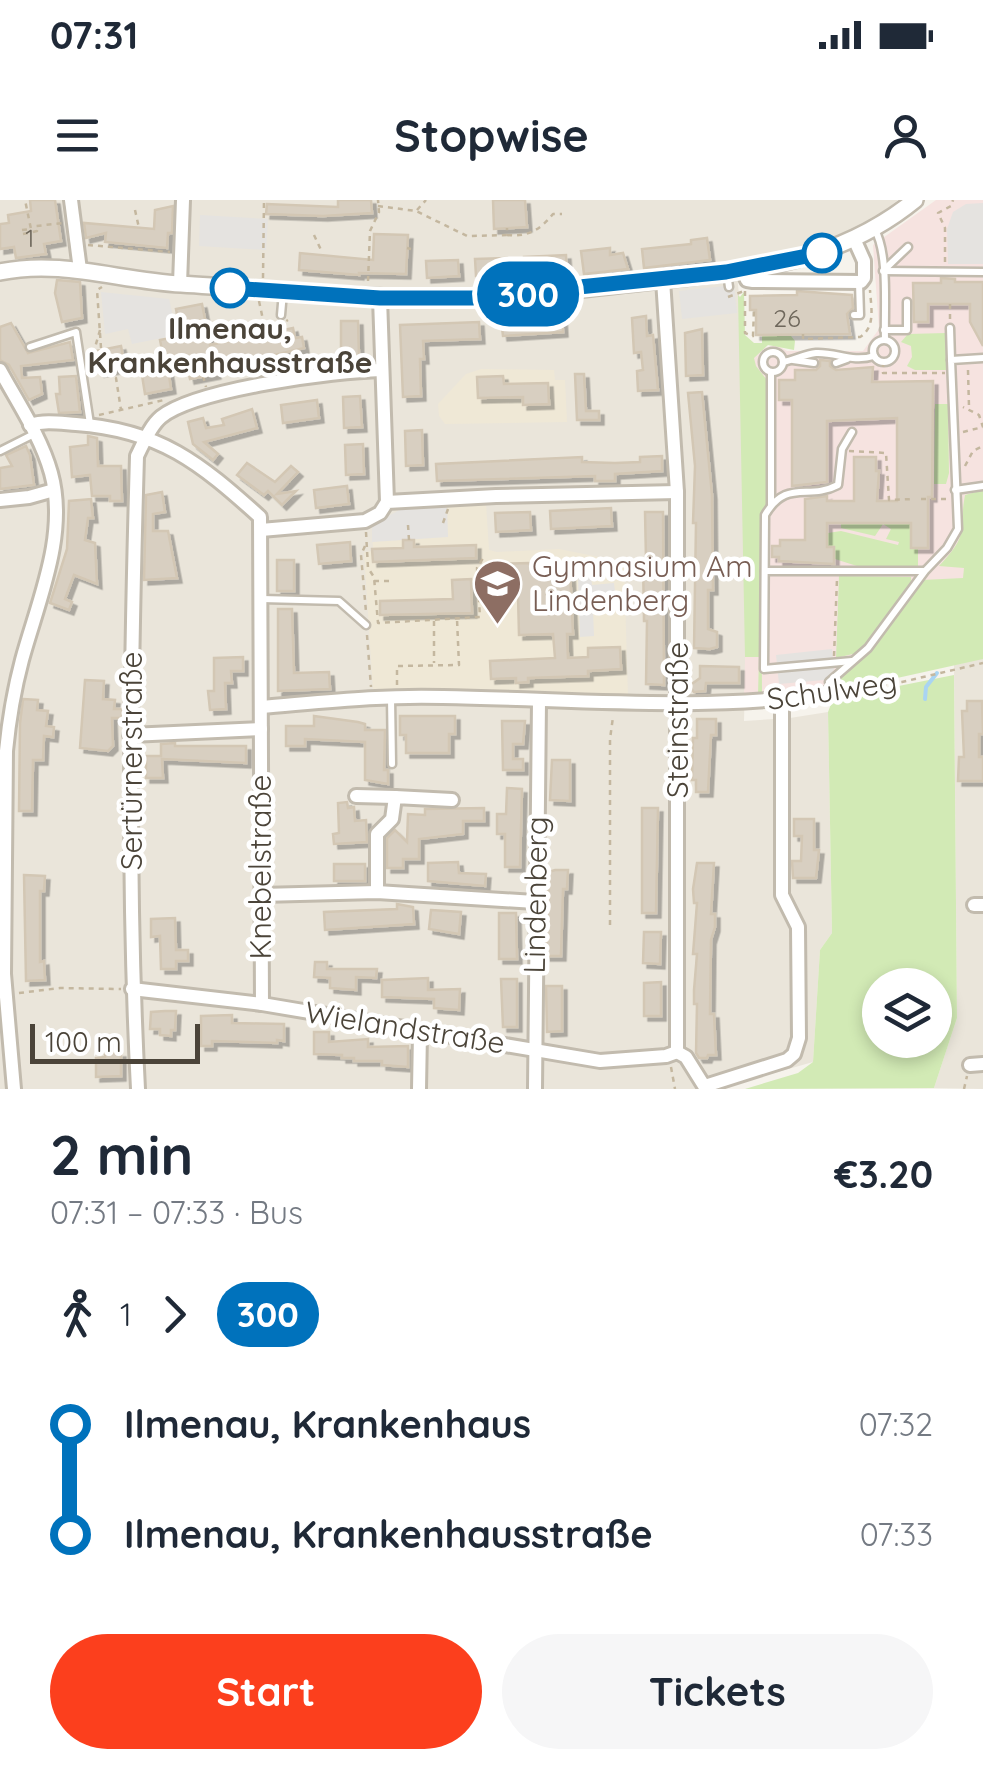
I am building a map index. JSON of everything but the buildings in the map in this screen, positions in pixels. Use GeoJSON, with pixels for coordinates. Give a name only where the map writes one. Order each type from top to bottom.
{"type":"FeatureCollection","features":[{"type":"Feature","properties":{"kind":"street"},"geometry":{"type":"LineString","coordinates":[[71,200],[80,270]]}},
{"type":"Feature","properties":{"kind":"street"},"geometry":{"type":"LineString","coordinates":[[180,284],[183,200]]}},
{"type":"Feature","properties":{"kind":"street"},"geometry":{"type":"LineString","coordinates":[[738,280],[855,241],[914,200]]}},
{"type":"Feature","properties":{"kind":"street"},"geometry":{"type":"LineString","coordinates":[[0,272],[32,267],[180,284],[260,282],[283,291],[472,298],[662,280],[859,282],[864,278],[864,261],[855,241]]}},
{"type":"Feature","properties":{"kind":"street","name":"Steinstraße"},"geometry":{"type":"LineString","coordinates":[[662,280],[678,492],[672,1054]]}},
{"type":"Feature","properties":{"kind":"street"},"geometry":{"type":"LineString","coordinates":[[32,429],[40,422],[90,421],[148,436],[207,469],[260,517],[261,530],[365,521],[387,502],[381,370],[372,297]]}},
{"type":"Feature","properties":{"kind":"street"},"geometry":{"type":"LineString","coordinates":[[0,370],[51,472],[56,528],[9,715],[2,802],[2,975],[14,1089]]}},
{"type":"Feature","properties":{"kind":"street"},"geometry":{"type":"LineString","coordinates":[[148,436],[160,418],[177,408],[262,385],[381,370]]}},
{"type":"Feature","properties":{"kind":"street","name":"Sertürnerstraße"},"geometry":{"type":"LineString","coordinates":[[138,1089],[132,990],[130,734],[137,456],[148,436]]}},
{"type":"Feature","properties":{"kind":"street"},"geometry":{"type":"LineString","coordinates":[[0,500],[54,490]]}},
{"type":"Feature","properties":{"kind":"street"},"geometry":{"type":"LineString","coordinates":[[387,502],[678,492]]}},
{"type":"Feature","properties":{"kind":"street","name":"Knebelstraße"},"geometry":{"type":"LineString","coordinates":[[261,530],[262,1004]]}},
{"type":"Feature","properties":{"kind":"street","name":"Schulweg"},"geometry":{"type":"LineString","coordinates":[[261,707],[391,697],[678,706],[782,700],[830,687]]}},
{"type":"Feature","properties":{"kind":"street"},"geometry":{"type":"LineString","coordinates":[[672,1054],[686,1058],[706,1087],[787,1060],[794,1054],[798,1038],[798,927],[782,895],[782,700]]}},
{"type":"Feature","properties":{"kind":"street","name":"Lindenberg"},"geometry":{"type":"LineString","coordinates":[[534,1089],[539,702]]}},
{"type":"Feature","properties":{"kind":"street","name":"Knebelstraße"},"geometry":{"type":"LineString","coordinates":[[130,734],[261,729]]}},
{"type":"Feature","properties":{"kind":"street"},"geometry":{"type":"LineString","coordinates":[[356,796],[452,800]]}},
{"type":"Feature","properties":{"kind":"street"},"geometry":{"type":"LineString","coordinates":[[378,892],[377,834],[392,819],[395,796]]}},
{"type":"Feature","properties":{"kind":"street"},"geometry":{"type":"LineString","coordinates":[[262,895],[378,892],[536,902]]}},
{"type":"Feature","properties":{"kind":"street","name":"Wielandstraße"},"geometry":{"type":"LineString","coordinates":[[132,990],[262,1004],[600,1060],[672,1054]]}},
{"type":"Feature","properties":{"kind":"street"},"geometry":{"type":"LineString","coordinates":[[419,1089],[420,1032]]}},
{"type":"Feature","properties":{"kind":"lane"},"geometry":{"type":"LineString","coordinates":[[836,363],[874,356],[883,362],[895,354],[892,342],[884,335],[883,271],[879,236],[874,230]]}},
{"type":"Feature","properties":{"kind":"lane"},"geometry":{"type":"LineString","coordinates":[[883,271],[908,247]]}},
{"type":"Feature","properties":{"kind":"lane"},"geometry":{"type":"LineString","coordinates":[[883,271],[983,272]]}},
{"type":"Feature","properties":{"kind":"lane"},"geometry":{"type":"LineString","coordinates":[[854,315],[860,315],[859,282]]}},
{"type":"Feature","properties":{"kind":"lane"},"geometry":{"type":"LineString","coordinates":[[281,315],[283,291]]}},
{"type":"Feature","properties":{"kind":"lane"},"geometry":{"type":"LineString","coordinates":[[874,356],[875,343],[884,335],[908,330],[907,302]]}},
{"type":"Feature","properties":{"kind":"lane"},"geometry":{"type":"LineString","coordinates":[[830,687],[868,648],[958,529],[950,328]]}},
{"type":"Feature","properties":{"kind":"lane"},"geometry":{"type":"LineString","coordinates":[[30,347],[76,332],[90,421]]}},
{"type":"Feature","properties":{"kind":"lane"},"geometry":{"type":"LineString","coordinates":[[783,362],[810,353],[837,353],[847,359]]}},
{"type":"Feature","properties":{"kind":"lane"},"geometry":{"type":"LineString","coordinates":[[771,506],[771,372],[764,366],[766,355],[778,354],[783,362]]}},
{"type":"Feature","properties":{"kind":"lane"},"geometry":{"type":"LineString","coordinates":[[951,360],[983,358]]}},
{"type":"Feature","properties":{"kind":"lane"},"geometry":{"type":"LineString","coordinates":[[793,360],[814,364]]}},
{"type":"Feature","properties":{"kind":"lane"},"geometry":{"type":"LineString","coordinates":[[771,372],[780,370],[783,362]]}},
{"type":"Feature","properties":{"kind":"lane"},"geometry":{"type":"LineString","coordinates":[[0,451],[32,429]]}},
{"type":"Feature","properties":{"kind":"lane"},"geometry":{"type":"LineString","coordinates":[[852,432],[842,449],[838,485],[826,491],[784,494],[766,515],[764,669],[854,660]]}},
{"type":"Feature","properties":{"kind":"lane"},"geometry":{"type":"LineString","coordinates":[[956,494],[983,486]]}},
{"type":"Feature","properties":{"kind":"lane"},"geometry":{"type":"LineString","coordinates":[[765,571],[925,571]]}},
{"type":"Feature","properties":{"kind":"lane"},"geometry":{"type":"LineString","coordinates":[[261,599],[339,600],[366,625]]}},
{"type":"Feature","properties":{"kind":"lane"},"geometry":{"type":"LineString","coordinates":[[391,697],[392,764]]}},
{"type":"Feature","properties":{"kind":"path"},"geometry":{"type":"LineString","coordinates":[[25,200],[31,229],[23,232],[37,231],[35,218],[29,215]]}},
{"type":"Feature","properties":{"kind":"path"},"geometry":{"type":"LineString","coordinates":[[264,200],[260,282],[264,329]]}},
{"type":"Feature","properties":{"kind":"path"},"geometry":{"type":"LineString","coordinates":[[946,272],[945,228],[938,213],[951,206],[953,200]]}},
{"type":"Feature","properties":{"kind":"path"},"geometry":{"type":"LineString","coordinates":[[416,211],[425,202]]}},
{"type":"Feature","properties":{"kind":"path"},"geometry":{"type":"LineString","coordinates":[[424,215],[425,202]]}},
{"type":"Feature","properties":{"kind":"path"},"geometry":{"type":"LineString","coordinates":[[372,297],[368,289],[370,231],[378,203],[416,211],[467,236],[520,236],[535,232],[554,214],[562,214]]}},
{"type":"Feature","properties":{"kind":"path"},"geometry":{"type":"LineString","coordinates":[[135,210],[139,228]]}},
{"type":"Feature","properties":{"kind":"path"},"geometry":{"type":"LineString","coordinates":[[36,226],[74,221]]}},
{"type":"Feature","properties":{"kind":"path"},"geometry":{"type":"LineString","coordinates":[[507,228],[507,236]]}},
{"type":"Feature","properties":{"kind":"path"},"geometry":{"type":"LineString","coordinates":[[314,236],[321,250]]}},
{"type":"Feature","properties":{"kind":"path"},"geometry":{"type":"LineString","coordinates":[[76,244],[166,252]]}},
{"type":"Feature","properties":{"kind":"path"},"geometry":{"type":"LineString","coordinates":[[101,348],[97,290],[116,276]]}},
{"type":"Feature","properties":{"kind":"path"},"geometry":{"type":"LineString","coordinates":[[728,298],[738,280]]}},
{"type":"Feature","properties":{"kind":"path"},"geometry":{"type":"LineString","coordinates":[[738,280],[745,332],[753,336],[754,310]]}},
{"type":"Feature","properties":{"kind":"path"},"geometry":{"type":"LineString","coordinates":[[950,304],[950,328]]}},
{"type":"Feature","properties":{"kind":"path"},"geometry":{"type":"LineString","coordinates":[[100,330],[94,351],[98,370],[116,378],[121,410]]}},
{"type":"Feature","properties":{"kind":"path"},"geometry":{"type":"LineString","coordinates":[[968,360],[969,408]]}},
{"type":"Feature","properties":{"kind":"path"},"geometry":{"type":"LineString","coordinates":[[883,362],[883,373],[951,372]]}},
{"type":"Feature","properties":{"kind":"path"},"geometry":{"type":"LineString","coordinates":[[90,421],[168,400],[177,408]]}},
{"type":"Feature","properties":{"kind":"path"},"geometry":{"type":"LineString","coordinates":[[952,405],[969,408],[979,415],[983,427],[952,435]]}},
{"type":"Feature","properties":{"kind":"path"},"geometry":{"type":"LineString","coordinates":[[954,472],[983,446]]}},
{"type":"Feature","properties":{"kind":"path"},"geometry":{"type":"LineString","coordinates":[[842,449],[886,453],[889,500],[913,500]]}},
{"type":"Feature","properties":{"kind":"path"},"geometry":{"type":"LineString","coordinates":[[922,500],[956,494]]}},
{"type":"Feature","properties":{"kind":"path"},"geometry":{"type":"LineString","coordinates":[[365,521],[378,623],[480,618],[477,568],[484,555]]}},
{"type":"Feature","properties":{"kind":"path"},"geometry":{"type":"LineString","coordinates":[[408,524],[408,540]]}},
{"type":"Feature","properties":{"kind":"path"},"geometry":{"type":"LineString","coordinates":[[834,662],[837,572]]}},
{"type":"Feature","properties":{"kind":"path"},"geometry":{"type":"LineString","coordinates":[[374,582],[391,581]]}},
{"type":"Feature","properties":{"kind":"path"},"geometry":{"type":"LineString","coordinates":[[397,683],[397,666],[459,665],[458,619]]}},
{"type":"Feature","properties":{"kind":"path"},"geometry":{"type":"LineString","coordinates":[[434,620],[434,666]]}},
{"type":"Feature","properties":{"kind":"path","name":"Schulweg"},"geometry":{"type":"LineString","coordinates":[[830,687],[902,682],[983,663]]}},
{"type":"Feature","properties":{"kind":"path"},"geometry":{"type":"LineString","coordinates":[[610,925],[610,739],[614,704]]}},
{"type":"Feature","properties":{"kind":"path"},"geometry":{"type":"LineString","coordinates":[[24,992],[60,988],[132,990]]}},
{"type":"Feature","properties":{"kind":"path"},"geometry":{"type":"LineString","coordinates":[[672,1054],[675,1089]]}},
{"type":"Feature","properties":{"kind":"shaded area"},"geometry":{"type":"Polygon","coordinates":[[[0,200],[898,200],[869,223],[799,249],[736,262],[744,352],[749,517],[744,721],[828,712],[832,933],[820,950],[813,1062],[718,1089],[0,1089],[0,200]]]}},
{"type":"Feature","properties":{"kind":"shaded area"},"geometry":{"type":"Polygon","coordinates":[[[936,200],[983,200],[983,658],[837,686],[744,697],[749,517],[744,352],[777,345],[787,351],[863,351],[879,329],[873,245],[936,200]]]}},
{"type":"Feature","properties":{"kind":"shaded area"},"geometry":{"type":"Polygon","coordinates":[[[983,203],[983,264],[948,264],[947,229],[953,212],[966,204],[983,203]]]}},
{"type":"Feature","properties":{"kind":"shaded area"},"geometry":{"type":"Polygon","coordinates":[[[200,215],[268,219],[266,250],[199,246],[200,215]]]}},
{"type":"Feature","properties":{"kind":"shaded area"},"geometry":{"type":"Polygon","coordinates":[[[734,285],[737,313],[682,319],[679,291],[734,285]]]}},
{"type":"Feature","properties":{"kind":"shaded area"},"geometry":{"type":"Polygon","coordinates":[[[101,292],[169,299],[177,335],[132,344],[128,329],[105,334],[101,292]]]}},
{"type":"Feature","properties":{"kind":"shaded area"},"geometry":{"type":"Polygon","coordinates":[[[481,369],[554,370],[555,380],[565,380],[567,422],[445,424],[439,416],[438,404],[466,374],[481,369]]]}},
{"type":"Feature","properties":{"kind":"shaded area","name":"Gymnasium Am Lindenberg"},"geometry":{"type":"Polygon","coordinates":[[[486,503],[489,550],[559,549],[624,562],[628,697],[441,689],[373,691],[364,552],[373,551],[372,525],[401,509],[486,503]]]}},
{"type":"Feature","properties":{"kind":"shaded area"},"geometry":{"type":"Polygon","coordinates":[[[447,505],[448,537],[372,542],[372,525],[401,509],[447,505]]]}},
{"type":"Feature","properties":{"kind":"shaded area"},"geometry":{"type":"Polygon","coordinates":[[[591,575],[592,585],[614,583],[617,608],[593,611],[594,636],[580,637],[578,576],[591,575]]]}},
{"type":"Feature","properties":{"kind":"shaded area"},"geometry":{"type":"Polygon","coordinates":[[[832,649],[834,670],[824,680],[779,684],[776,655],[832,649]]]}},
{"type":"Feature","properties":{"kind":"shaded area"},"geometry":{"type":"Polygon","coordinates":[[[983,658],[983,1089],[934,1088],[944,1058],[952,1058],[952,1033],[957,1018],[954,665],[983,658]]]}},
{"type":"Feature","properties":{"kind":"green space"},"geometry":{"type":"Polygon","coordinates":[[[744,292],[745,335],[754,343],[762,343],[762,336],[791,336],[795,341],[794,350],[768,345],[754,358],[767,380],[770,498],[761,522],[762,694],[758,694],[759,657],[745,657],[738,295],[744,292]]]}},
{"type":"Feature","properties":{"kind":"green space"},"geometry":{"type":"Polygon","coordinates":[[[946,333],[947,370],[915,370],[907,366],[912,357],[911,346],[901,342],[908,334],[946,333]]]}},
{"type":"Feature","properties":{"kind":"green space"},"geometry":{"type":"Polygon","coordinates":[[[935,404],[948,404],[946,484],[934,484],[935,404]]]}},
{"type":"Feature","properties":{"kind":"green space"},"geometry":{"type":"Polygon","coordinates":[[[983,490],[983,659],[870,684],[826,689],[868,653],[922,580],[963,578],[964,568],[939,566],[959,539],[965,495],[983,490]]]}},
{"type":"Feature","properties":{"kind":"green space"},"geometry":{"type":"Polygon","coordinates":[[[841,523],[911,524],[910,547],[918,548],[918,566],[860,567],[835,559],[834,547],[828,547],[828,533],[841,531],[898,545],[899,542],[886,539],[891,529],[883,524],[875,536],[841,528],[841,523]]]}},
{"type":"Feature","properties":{"kind":"green space"},"geometry":{"type":"Polygon","coordinates":[[[839,576],[911,577],[911,582],[866,646],[857,653],[836,658],[839,576]]]}},
{"type":"Feature","properties":{"kind":"green space"},"geometry":{"type":"Polygon","coordinates":[[[954,675],[957,1018],[952,1033],[952,968],[862,968],[862,1058],[944,1058],[934,1088],[745,1089],[798,1073],[813,1062],[820,950],[832,933],[828,712],[833,699],[954,675]]]}},
{"type":"Feature","properties":{"kind":"waterway"},"geometry":{"type":"LineString","coordinates":[[925,699],[926,687],[937,673]]}},
{"type":"Feature","properties":{"kind":"bus line","name":"300"},"geometry":{"type":"LineString","coordinates":[[230,288],[380,298],[472,298],[726,272],[822,253]]}},
{"type":"Feature","properties":{"kind":"place","name":"Ilmenau, Krankenhausstraße"},"geometry":{"type":"Point","coordinates":[230,288]}},
{"type":"Feature","properties":{"kind":"place","name":"Gymnasium Am Lindenberg"},"geometry":{"type":"Point","coordinates":[497,626]}}]}
